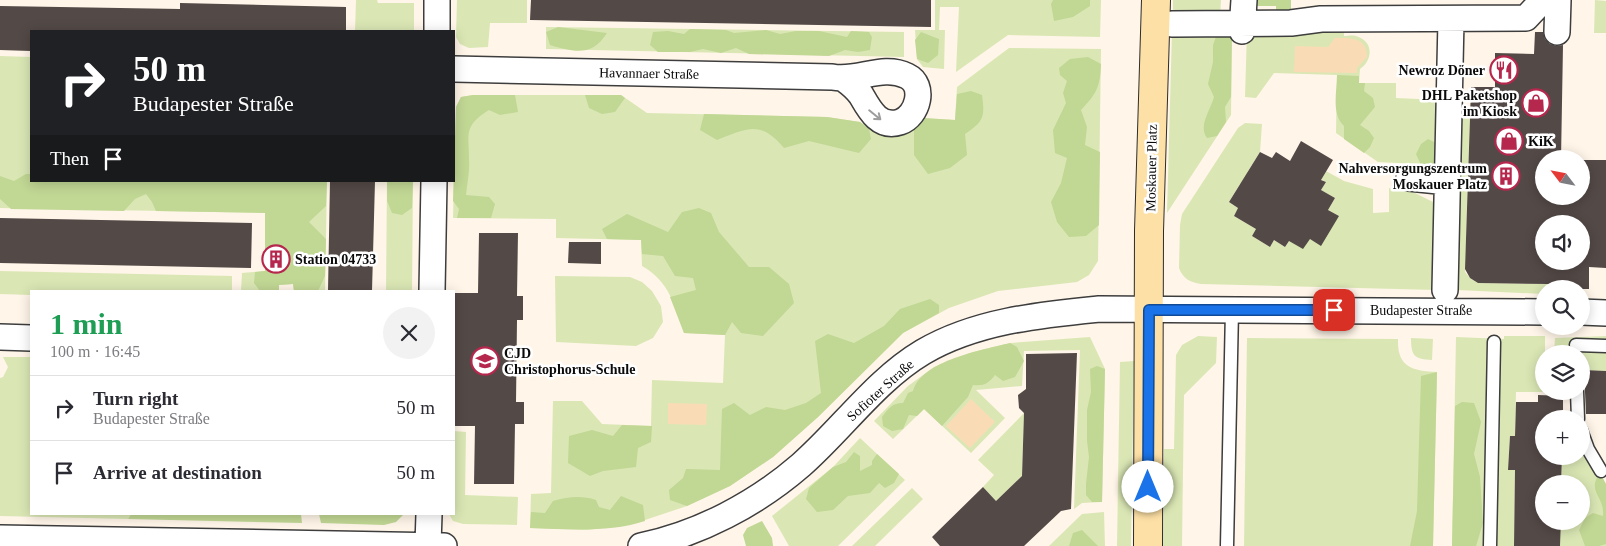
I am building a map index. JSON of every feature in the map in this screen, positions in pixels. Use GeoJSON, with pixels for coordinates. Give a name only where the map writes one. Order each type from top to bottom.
{"type":"FeatureCollection","features":[{"type":"Feature","properties":{"kind":"street"},"geometry":{"type":"LineString","coordinates":[[436,30],[437,0]]}},
{"type":"Feature","properties":{"kind":"street","name":"Moskauer Platz"},"geometry":{"type":"LineString","coordinates":[[1148,546],[1149,310],[1161,17],[1243,18],[1291,23],[1321,19],[1451,20],[1526,18],[1543,0]]}},
{"type":"Feature","properties":{"kind":"street"},"geometry":{"type":"LineString","coordinates":[[1557,32],[1558,0]]}},
{"type":"Feature","properties":{"kind":"street"},"geometry":{"type":"LineString","coordinates":[[1445,300],[1451,20]]}},
{"type":"Feature","properties":{"kind":"street","name":"Havannaer Straße"},"geometry":{"type":"LineString","coordinates":[[455,69],[832,77],[844,79]]}},
{"type":"Feature","properties":{"kind":"street"},"geometry":{"type":"LineString","coordinates":[[1409,178],[1448,182]]}},
{"type":"Feature","properties":{"kind":"street"},"geometry":{"type":"LineString","coordinates":[[432,290],[434,182]]}},
{"type":"Feature","properties":{"kind":"street","name":"Budapester Straße"},"geometry":{"type":"LineString","coordinates":[[1149,310],[1232,310],[1445,300],[1535,311]]}},
{"type":"Feature","properties":{"kind":"street","name":"Sofioter Straße"},"geometry":{"type":"LineString","coordinates":[[640,546],[700,528],[755,499],[801,465],[897,372],[922,353],[948,339],[982,327],[1064,312],[1098,309],[1149,310]]}},
{"type":"Feature","properties":{"kind":"street"},"geometry":{"type":"LineString","coordinates":[[1590,312],[1606,313]]}},
{"type":"Feature","properties":{"kind":"street"},"geometry":{"type":"LineString","coordinates":[[0,336],[30,338]]}},
{"type":"Feature","properties":{"kind":"street"},"geometry":{"type":"LineString","coordinates":[[428,545],[429,515]]}},
{"type":"Feature","properties":{"kind":"street"},"geometry":{"type":"LineString","coordinates":[[0,538],[252,545],[444,546]]}},
{"type":"Feature","properties":{"kind":"lane"},"geometry":{"type":"LineString","coordinates":[[1227,546],[1232,310]]}},
{"type":"Feature","properties":{"kind":"lane"},"geometry":{"type":"LineString","coordinates":[[1490,546],[1494,342]]}},
{"type":"Feature","properties":{"kind":"lane"},"geometry":{"type":"LineString","coordinates":[[1590,345],[1606,346]]}},
{"type":"Feature","properties":{"kind":"lane"},"geometry":{"type":"LineString","coordinates":[[1590,452],[1601,471]]}},
{"type":"Feature","properties":{"kind":"green space"},"geometry":{"type":"Polygon","coordinates":[[[356,0],[377,0],[378,3],[414,3],[414,30],[355,30],[356,0]]]}},
{"type":"Feature","properties":{"kind":"green space"},"geometry":{"type":"Polygon","coordinates":[[[457,0],[527,0],[527,23],[490,23],[488,47],[469,48],[460,44],[456,37],[457,0]]]}},
{"type":"Feature","properties":{"kind":"green space"},"geometry":{"type":"Polygon","coordinates":[[[935,0],[1101,0],[1100,37],[1008,35],[956,72],[959,7],[940,7],[939,30],[945,30],[944,69],[923,67],[917,59],[915,30],[935,30],[935,0]]]}},
{"type":"Feature","properties":{"kind":"green space"},"geometry":{"type":"Polygon","coordinates":[[[1053,0],[1090,0],[1090,6],[1073,17],[1054,21],[1051,4],[1053,0]]]}},
{"type":"Feature","properties":{"kind":"green space"},"geometry":{"type":"Polygon","coordinates":[[[1173,0],[1221,0],[1220,17],[1173,17],[1173,0]]]}},
{"type":"Feature","properties":{"kind":"green space"},"geometry":{"type":"Polygon","coordinates":[[[1256,0],[1291,0],[1291,13],[1276,13],[1276,6],[1256,6],[1256,0]]]}},
{"type":"Feature","properties":{"kind":"green space"},"geometry":{"type":"Polygon","coordinates":[[[1595,0],[1606,1],[1606,33],[1594,33],[1595,0]]]}},
{"type":"Feature","properties":{"kind":"green space"},"geometry":{"type":"Polygon","coordinates":[[[1344,26],[1344,36],[1362,38],[1369,46],[1369,56],[1360,69],[1359,83],[1396,83],[1396,98],[1440,100],[1438,165],[1378,162],[1336,133],[1337,75],[1274,73],[1256,98],[1245,97],[1247,31],[1344,26]]]}},
{"type":"Feature","properties":{"kind":"green space"},"geometry":{"type":"Polygon","coordinates":[[[546,27],[904,32],[904,57],[546,49],[546,27]]]}},
{"type":"Feature","properties":{"kind":"green space"},"geometry":{"type":"Polygon","coordinates":[[[558,27],[607,33],[595,46],[582,51],[575,51],[550,45],[546,32],[558,27]]]}},
{"type":"Feature","properties":{"kind":"green space"},"geometry":{"type":"Polygon","coordinates":[[[690,29],[726,30],[734,33],[766,30],[780,34],[796,31],[819,31],[847,37],[851,31],[869,32],[872,37],[870,50],[858,52],[845,50],[829,56],[749,54],[736,48],[721,53],[703,49],[690,52],[658,52],[650,45],[653,32],[668,31],[684,34],[690,29]]]}},
{"type":"Feature","properties":{"kind":"green space"},"geometry":{"type":"Polygon","coordinates":[[[1172,31],[1232,31],[1231,115],[1167,213],[1172,31]]]}},
{"type":"Feature","properties":{"kind":"green space"},"geometry":{"type":"Polygon","coordinates":[[[1218,31],[1232,31],[1231,97],[1225,107],[1226,122],[1217,136],[1207,138],[1204,123],[1214,97],[1208,84],[1213,62],[1213,45],[1218,31]]]}},
{"type":"Feature","properties":{"kind":"green space"},"geometry":{"type":"Polygon","coordinates":[[[921,32],[939,39],[938,55],[928,63],[917,59],[915,40],[921,32]]]}},
{"type":"Feature","properties":{"kind":"green space"},"geometry":{"type":"Polygon","coordinates":[[[1009,48],[1101,49],[1098,261],[1089,275],[1077,282],[998,291],[949,308],[903,333],[818,417],[773,457],[730,486],[687,506],[633,524],[588,530],[530,528],[531,494],[551,493],[553,401],[582,401],[602,424],[651,426],[652,380],[723,383],[725,335],[684,333],[674,304],[665,287],[659,279],[642,266],[641,240],[556,238],[556,219],[453,218],[456,107],[461,97],[473,95],[621,95],[647,113],[827,117],[860,122],[883,136],[900,136],[914,129],[923,118],[955,120],[957,87],[1009,48]]]}},
{"type":"Feature","properties":{"kind":"green space"},"geometry":{"type":"Polygon","coordinates":[[[0,56],[30,57],[30,182],[327,182],[325,290],[294,290],[293,284],[279,285],[279,290],[241,290],[242,273],[265,271],[265,213],[0,208],[0,56]]]}},
{"type":"Feature","properties":{"kind":"green space"},"geometry":{"type":"Polygon","coordinates":[[[1088,57],[1101,64],[1097,89],[1081,110],[1087,127],[1085,145],[1100,152],[1099,225],[1086,236],[1069,237],[1057,222],[1051,202],[1061,183],[1067,158],[1055,153],[1053,130],[1066,103],[1063,93],[1067,81],[1060,75],[1059,68],[1070,59],[1088,57]]]}},
{"type":"Feature","properties":{"kind":"green space"},"geometry":{"type":"Polygon","coordinates":[[[1337,75],[1359,76],[1359,83],[1365,83],[1364,91],[1373,98],[1375,107],[1360,125],[1369,131],[1374,138],[1370,147],[1364,153],[1344,139],[1344,126],[1337,115],[1336,109],[1337,75]]]}},
{"type":"Feature","properties":{"kind":"green space"},"geometry":{"type":"Polygon","coordinates":[[[971,91],[982,95],[983,114],[980,122],[965,134],[967,155],[950,168],[928,174],[914,155],[914,129],[923,118],[955,120],[957,94],[971,91]]]}},
{"type":"Feature","properties":{"kind":"green space"},"geometry":{"type":"Polygon","coordinates":[[[473,95],[515,95],[518,112],[500,115],[489,110],[475,121],[469,131],[469,169],[466,195],[489,197],[495,204],[491,218],[457,218],[459,209],[453,201],[456,107],[461,97],[473,95]]]}},
{"type":"Feature","properties":{"kind":"green space"},"geometry":{"type":"Polygon","coordinates":[[[585,95],[621,95],[625,98],[615,112],[602,114],[589,108],[585,95]]]}},
{"type":"Feature","properties":{"kind":"green space"},"geometry":{"type":"Polygon","coordinates":[[[1461,110],[1470,110],[1465,272],[1478,283],[1535,284],[1535,294],[1457,290],[1461,110]]]}},
{"type":"Feature","properties":{"kind":"green space"},"geometry":{"type":"Polygon","coordinates":[[[704,114],[827,117],[860,122],[869,129],[871,139],[859,153],[809,141],[784,148],[768,133],[753,129],[737,132],[717,140],[700,130],[704,114]]]}},
{"type":"Feature","properties":{"kind":"green space"},"geometry":{"type":"Polygon","coordinates":[[[1245,123],[1262,124],[1260,152],[1248,171],[1244,186],[1240,184],[1229,202],[1238,208],[1234,216],[1256,229],[1252,236],[1270,247],[1274,240],[1285,247],[1289,241],[1310,239],[1339,216],[1328,210],[1335,198],[1321,190],[1326,182],[1315,176],[1326,171],[1344,181],[1373,189],[1373,213],[1389,212],[1389,188],[1409,190],[1437,204],[1436,290],[1201,284],[1190,281],[1185,277],[1179,268],[1182,214],[1238,128],[1245,123]]]}},
{"type":"Feature","properties":{"kind":"green space"},"geometry":{"type":"Polygon","coordinates":[[[1428,139],[1438,144],[1438,165],[1421,165],[1416,154],[1421,144],[1428,139]]]}},
{"type":"Feature","properties":{"kind":"green space"},"geometry":{"type":"Polygon","coordinates":[[[26,174],[30,174],[30,182],[327,182],[326,206],[309,222],[326,239],[325,276],[318,290],[294,290],[293,284],[279,285],[279,290],[259,290],[254,283],[255,272],[265,271],[265,213],[156,211],[146,194],[135,199],[124,211],[11,209],[0,199],[0,176],[14,181],[26,174]]]}},
{"type":"Feature","properties":{"kind":"green space"},"geometry":{"type":"Polygon","coordinates":[[[387,182],[413,182],[412,290],[386,290],[387,182]]]}},
{"type":"Feature","properties":{"kind":"green space"},"geometry":{"type":"Polygon","coordinates":[[[387,182],[413,182],[412,208],[402,215],[392,213],[387,201],[387,182]]]}},
{"type":"Feature","properties":{"kind":"green space"},"geometry":{"type":"Polygon","coordinates":[[[699,208],[711,213],[719,232],[749,267],[769,267],[789,284],[794,303],[763,336],[741,333],[732,322],[725,335],[684,333],[670,297],[696,290],[693,278],[675,276],[663,256],[642,254],[641,240],[607,239],[602,229],[627,214],[668,232],[682,212],[699,208]]]}},
{"type":"Feature","properties":{"kind":"green space"},"geometry":{"type":"Polygon","coordinates":[[[0,271],[232,276],[232,290],[30,290],[30,295],[0,294],[0,271]]]}},
{"type":"Feature","properties":{"kind":"green space"},"geometry":{"type":"Polygon","coordinates":[[[555,276],[630,277],[642,282],[652,291],[661,306],[663,322],[653,338],[636,346],[556,342],[555,276]]]}},
{"type":"Feature","properties":{"kind":"green space"},"geometry":{"type":"Polygon","coordinates":[[[930,299],[939,305],[939,313],[903,333],[818,417],[773,457],[730,486],[687,506],[670,500],[669,490],[683,478],[686,469],[720,470],[722,409],[734,403],[750,415],[766,407],[785,410],[806,403],[821,393],[815,341],[828,334],[854,343],[884,326],[900,309],[930,299]]]}},
{"type":"Feature","properties":{"kind":"green space"},"geometry":{"type":"Polygon","coordinates":[[[1198,336],[1217,337],[1216,363],[1184,395],[1182,546],[1163,546],[1164,449],[1174,449],[1176,355],[1182,345],[1198,336]]]}},
{"type":"Feature","properties":{"kind":"green space"},"geometry":{"type":"Polygon","coordinates":[[[1504,336],[1545,336],[1545,345],[1535,345],[1535,392],[1516,392],[1515,436],[1510,436],[1508,470],[1515,470],[1514,546],[1452,546],[1456,337],[1504,339],[1504,336]]]}},
{"type":"Feature","properties":{"kind":"green space"},"geometry":{"type":"Polygon","coordinates":[[[1606,336],[1606,371],[1590,370],[1590,345],[1555,345],[1555,338],[1606,336]]]}},
{"type":"Feature","properties":{"kind":"green space"},"geometry":{"type":"Polygon","coordinates":[[[1090,337],[1105,369],[1102,502],[1082,503],[1074,509],[1080,350],[1024,351],[1022,386],[976,390],[1005,418],[971,453],[924,409],[893,439],[874,421],[908,386],[934,367],[973,352],[1010,343],[1090,337]]]}},
{"type":"Feature","properties":{"kind":"green space"},"geometry":{"type":"Polygon","coordinates":[[[1247,338],[1398,339],[1400,356],[1408,366],[1413,369],[1437,372],[1433,546],[1244,546],[1247,338]]]}},
{"type":"Feature","properties":{"kind":"green space"},"geometry":{"type":"Polygon","coordinates":[[[1411,338],[1433,339],[1432,360],[1415,356],[1411,338]]]}},
{"type":"Feature","properties":{"kind":"green space"},"geometry":{"type":"Polygon","coordinates":[[[1010,343],[1017,347],[1024,361],[1015,377],[1003,381],[995,375],[986,384],[973,385],[968,397],[942,426],[924,409],[917,416],[909,415],[903,429],[892,431],[883,426],[882,417],[893,405],[903,403],[908,393],[913,391],[919,380],[928,371],[955,358],[1010,343]]]}},
{"type":"Feature","properties":{"kind":"green space"},"geometry":{"type":"Polygon","coordinates":[[[3,357],[30,357],[30,515],[130,515],[128,519],[0,516],[0,378],[3,377],[8,367],[3,357]]]}},
{"type":"Feature","properties":{"kind":"green space"},"geometry":{"type":"Polygon","coordinates":[[[1134,361],[1131,546],[1117,546],[1120,362],[1134,361]]]}},
{"type":"Feature","properties":{"kind":"green space"},"geometry":{"type":"Polygon","coordinates":[[[1097,366],[1105,369],[1102,502],[1092,502],[1086,495],[1089,457],[1087,410],[1091,392],[1090,369],[1097,366]]]}},
{"type":"Feature","properties":{"kind":"green space"},"geometry":{"type":"Polygon","coordinates":[[[1437,372],[1433,546],[1410,546],[1417,511],[1421,376],[1437,372]]]}},
{"type":"Feature","properties":{"kind":"green space"},"geometry":{"type":"Polygon","coordinates":[[[1462,402],[1474,403],[1481,422],[1474,454],[1480,477],[1483,523],[1476,546],[1452,546],[1455,406],[1462,402]]]}},
{"type":"Feature","properties":{"kind":"green space"},"geometry":{"type":"Polygon","coordinates":[[[1024,413],[1022,476],[996,501],[983,487],[994,475],[978,460],[1024,413]]]}},
{"type":"Feature","properties":{"kind":"green space"},"geometry":{"type":"Polygon","coordinates":[[[622,425],[652,426],[651,442],[638,448],[636,467],[603,471],[590,476],[568,463],[569,436],[592,430],[613,436],[622,425]]]}},
{"type":"Feature","properties":{"kind":"green space"},"geometry":{"type":"Polygon","coordinates":[[[455,431],[466,432],[465,495],[518,497],[517,525],[463,524],[453,521],[450,515],[455,515],[455,431]]]}},
{"type":"Feature","properties":{"kind":"green space"},"geometry":{"type":"Polygon","coordinates":[[[860,438],[905,480],[838,546],[789,546],[772,516],[833,467],[860,438]]]}},
{"type":"Feature","properties":{"kind":"green space"},"geometry":{"type":"Polygon","coordinates":[[[854,452],[860,456],[860,471],[872,465],[872,461],[877,454],[899,474],[894,483],[885,488],[879,483],[870,493],[848,496],[833,510],[817,512],[806,499],[809,488],[833,467],[846,462],[854,452]]]}},
{"type":"Feature","properties":{"kind":"green space"},"geometry":{"type":"Polygon","coordinates":[[[1590,459],[1606,484],[1606,546],[1560,546],[1561,530],[1590,530],[1590,475],[1561,475],[1562,465],[1590,465],[1590,459]]]}},
{"type":"Feature","properties":{"kind":"green space"},"geometry":{"type":"Polygon","coordinates":[[[1600,473],[1606,484],[1606,544],[1585,546],[1579,530],[1590,530],[1590,515],[1593,513],[1603,516],[1603,509],[1595,490],[1596,479],[1600,473]]]}},
{"type":"Feature","properties":{"kind":"green space"},"geometry":{"type":"Polygon","coordinates":[[[912,488],[923,499],[875,546],[852,546],[912,488]]]}},
{"type":"Feature","properties":{"kind":"green space"},"geometry":{"type":"Polygon","coordinates":[[[621,496],[643,505],[645,521],[602,529],[530,528],[531,512],[545,513],[553,501],[585,497],[596,500],[599,507],[610,510],[621,496]]]}},
{"type":"Feature","properties":{"kind":"green space"},"geometry":{"type":"Polygon","coordinates":[[[1104,512],[1105,546],[1049,546],[1082,514],[1104,512]]]}},
{"type":"Feature","properties":{"kind":"green space"},"geometry":{"type":"Polygon","coordinates":[[[130,515],[301,515],[302,523],[128,519],[130,515]]]}},
{"type":"Feature","properties":{"kind":"green space"},"geometry":{"type":"Polygon","coordinates":[[[319,515],[403,515],[396,522],[384,525],[321,523],[319,515]]]}},
{"type":"Feature","properties":{"kind":"green space"},"geometry":{"type":"Polygon","coordinates":[[[762,521],[772,538],[773,546],[746,546],[743,535],[747,528],[762,521]]]}},
{"type":"Feature","properties":{"kind":"green space"},"geometry":{"type":"Polygon","coordinates":[[[1082,530],[1098,546],[1069,546],[1073,533],[1082,530]]]}},
{"type":"Feature","properties":{"kind":"sand"},"geometry":{"type":"Polygon","coordinates":[[[1335,38],[1357,40],[1364,46],[1367,57],[1357,68],[1357,73],[1294,72],[1295,46],[1328,47],[1335,38]]]}},
{"type":"Feature","properties":{"kind":"sand"},"geometry":{"type":"Polygon","coordinates":[[[971,399],[995,422],[970,448],[946,426],[971,399]]]}},
{"type":"Feature","properties":{"kind":"sand"},"geometry":{"type":"Polygon","coordinates":[[[668,403],[707,404],[706,425],[668,424],[668,403]]]}},
{"type":"Feature","properties":{"kind":"building"},"geometry":{"type":"Polygon","coordinates":[[[531,0],[931,0],[931,27],[530,20],[531,0]]]}},
{"type":"Feature","properties":{"kind":"building"},"geometry":{"type":"Polygon","coordinates":[[[180,3],[346,7],[346,30],[30,30],[30,51],[0,50],[0,6],[180,9],[180,3]]]}},
{"type":"Feature","properties":{"kind":"building","name":"Nahversorgungszentrum Moskauer Platz"},"geometry":{"type":"Polygon","coordinates":[[[1535,32],[1543,32],[1545,39],[1550,44],[1563,45],[1561,150],[1535,150],[1535,205],[1590,205],[1590,160],[1606,160],[1606,268],[1590,267],[1590,215],[1535,215],[1535,270],[1589,270],[1589,280],[1535,280],[1535,284],[1478,283],[1470,278],[1465,269],[1471,87],[1495,87],[1495,53],[1534,54],[1535,32]]]}},
{"type":"Feature","properties":{"kind":"building"},"geometry":{"type":"Polygon","coordinates":[[[1301,141],[1333,160],[1321,180],[1326,182],[1321,190],[1335,198],[1328,210],[1339,216],[1321,246],[1310,239],[1303,249],[1289,241],[1285,247],[1274,240],[1270,247],[1252,236],[1256,229],[1234,216],[1238,208],[1229,202],[1260,152],[1272,158],[1276,152],[1290,161],[1301,141]]]}},
{"type":"Feature","properties":{"kind":"building"},"geometry":{"type":"Polygon","coordinates":[[[330,182],[375,182],[372,290],[328,290],[330,182]]]}},
{"type":"Feature","properties":{"kind":"building"},"geometry":{"type":"Polygon","coordinates":[[[0,218],[252,223],[251,268],[0,263],[0,218]]]}},
{"type":"Feature","properties":{"kind":"building","name":"CJD Christophorus-Schule"},"geometry":{"type":"Polygon","coordinates":[[[479,233],[518,233],[517,296],[523,296],[523,320],[517,320],[516,402],[524,402],[524,424],[515,424],[514,484],[474,484],[475,426],[455,426],[455,293],[478,293],[479,233]]]}},
{"type":"Feature","properties":{"kind":"building"},"geometry":{"type":"Polygon","coordinates":[[[569,242],[601,242],[601,264],[568,263],[569,242]]]}},
{"type":"Feature","properties":{"kind":"building"},"geometry":{"type":"Polygon","coordinates":[[[1077,353],[1071,509],[1061,511],[1024,546],[940,546],[932,537],[983,487],[996,501],[1022,476],[1024,413],[1019,408],[1018,395],[1026,389],[1026,354],[1077,353]]]}},
{"type":"Feature","properties":{"kind":"building"},"geometry":{"type":"Polygon","coordinates":[[[1590,370],[1606,371],[1606,414],[1590,414],[1590,410],[1586,410],[1585,400],[1590,400],[1590,370]]]}},
{"type":"Feature","properties":{"kind":"building"},"geometry":{"type":"Polygon","coordinates":[[[1538,400],[1563,400],[1563,410],[1535,410],[1535,465],[1562,465],[1561,475],[1535,475],[1535,530],[1561,530],[1560,546],[1514,546],[1515,470],[1508,470],[1510,436],[1515,436],[1516,402],[1538,402],[1538,400]]]}},
{"type":"Feature","properties":{"kind":"place","name":"Newroz Döner"},"geometry":{"type":"Point","coordinates":[1504,70]}},
{"type":"Feature","properties":{"kind":"place","name":"DHL Paketshop im Kiosk"},"geometry":{"type":"Point","coordinates":[1536,103]}},
{"type":"Feature","properties":{"kind":"place","name":"KiK"},"geometry":{"type":"Point","coordinates":[1509,141]}},
{"type":"Feature","properties":{"kind":"place","name":"Nahversorgungszentrum Moskauer Platz"},"geometry":{"type":"Point","coordinates":[1506,176]}},
{"type":"Feature","properties":{"kind":"place","name":"Station 04733"},"geometry":{"type":"Point","coordinates":[276,259]}},
{"type":"Feature","properties":{"kind":"place","name":"CJD Christophorus-Schule"},"geometry":{"type":"Point","coordinates":[485,361]}},
{"type":"Feature","properties":{"kind":"route"},"geometry":{"type":"LineString","coordinates":[[1148,487],[1149,310],[1334,310]]}}]}
